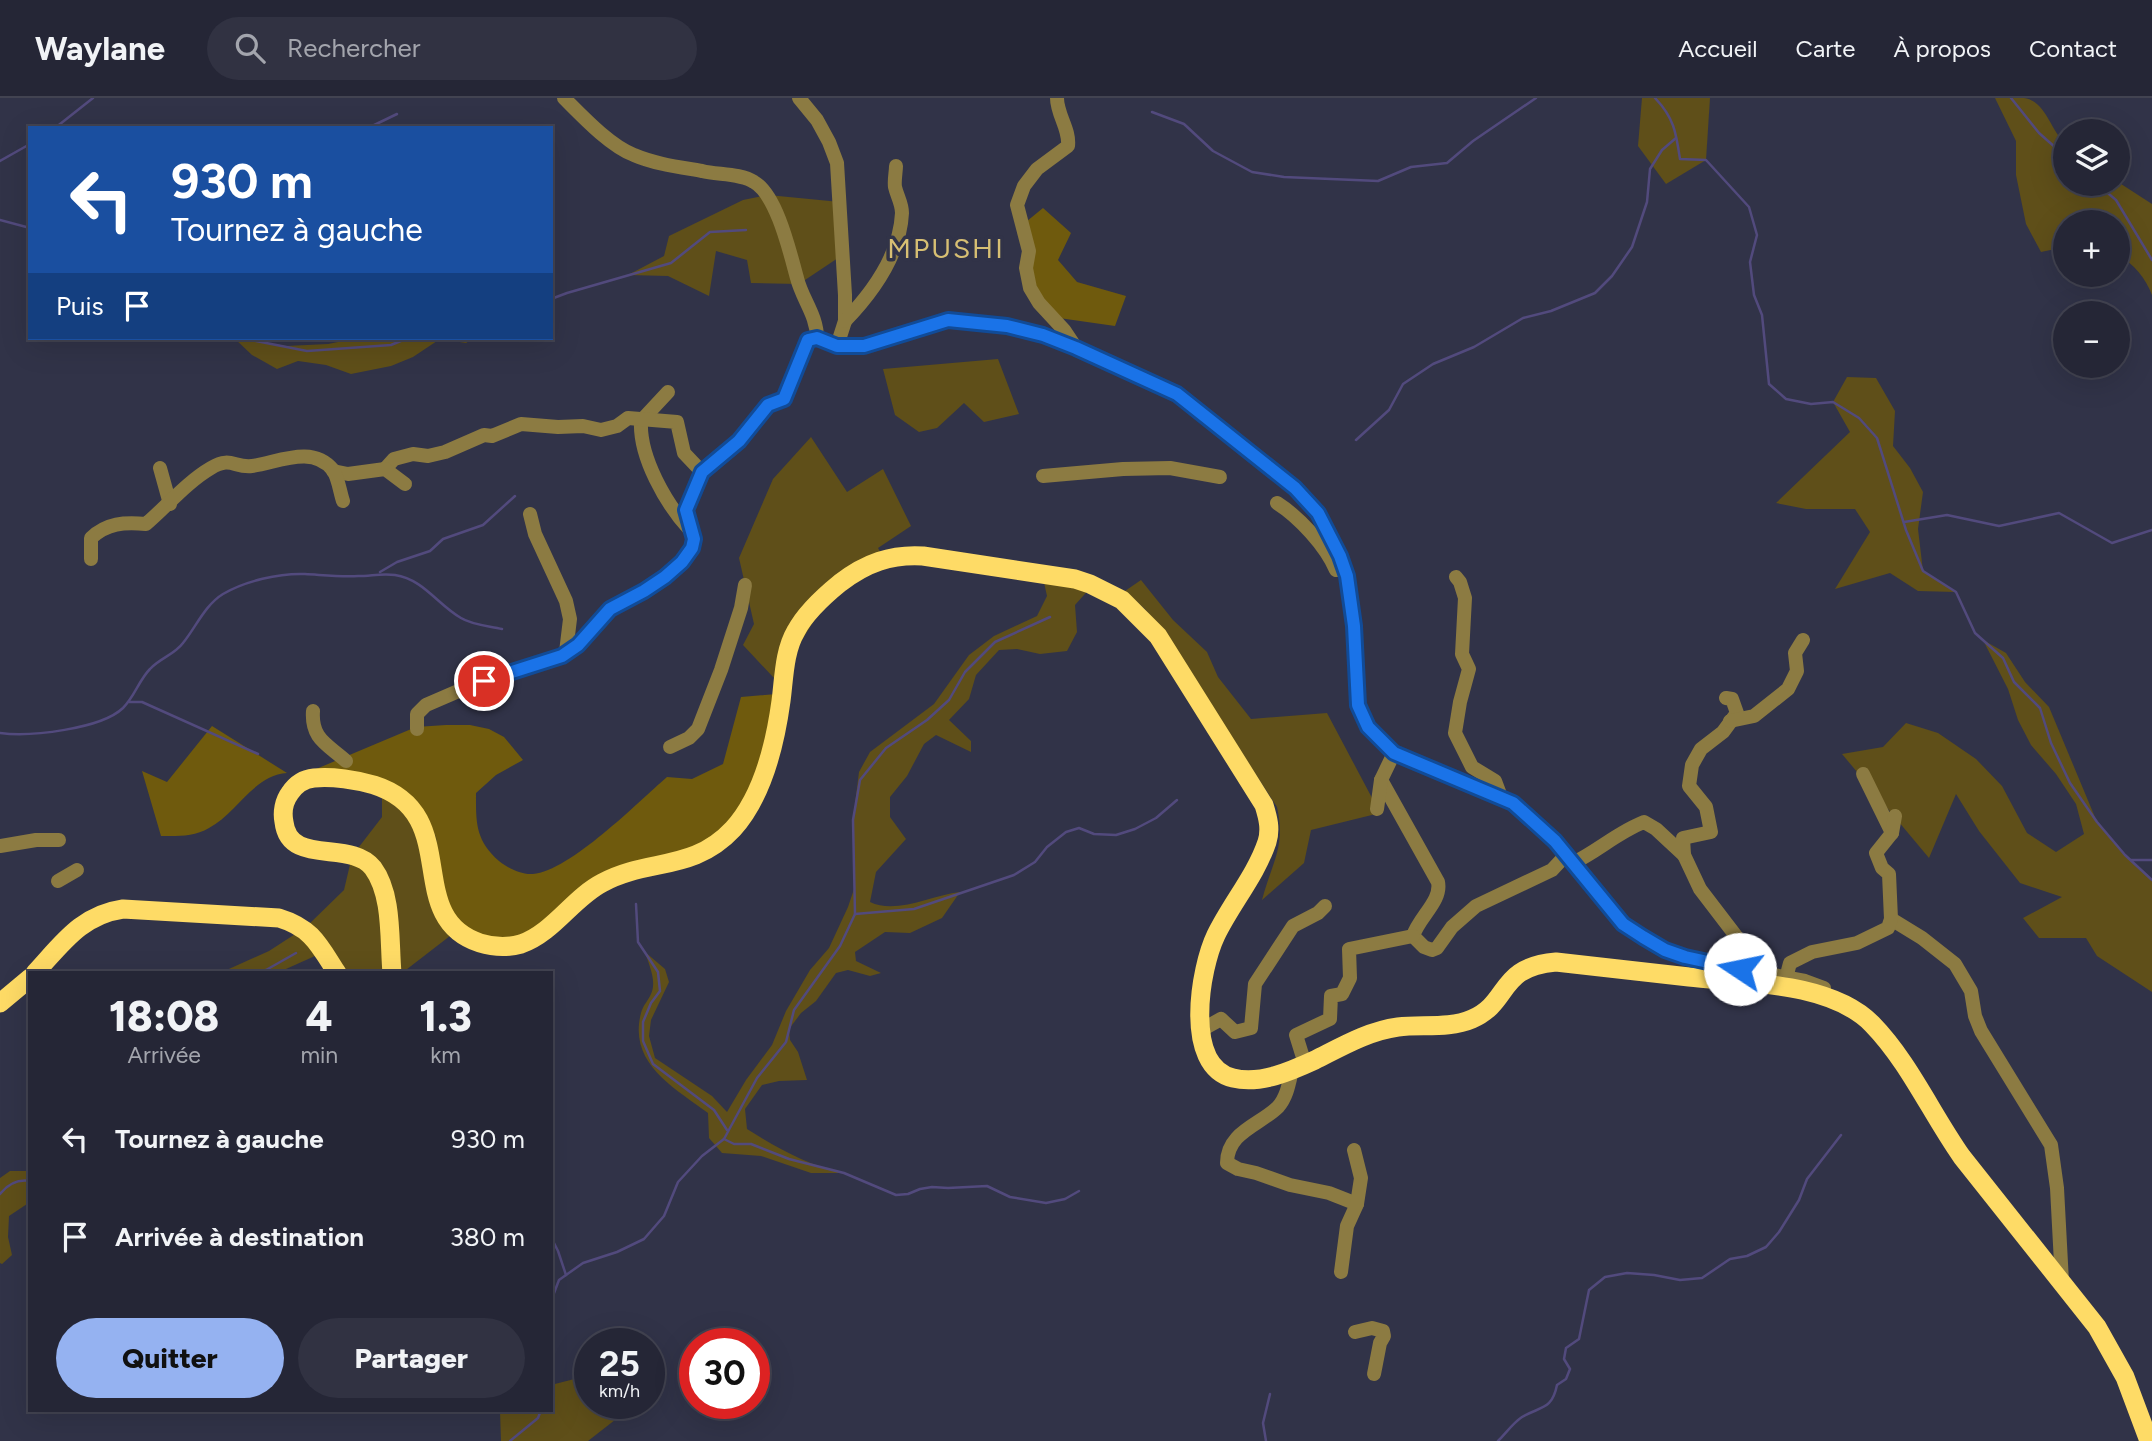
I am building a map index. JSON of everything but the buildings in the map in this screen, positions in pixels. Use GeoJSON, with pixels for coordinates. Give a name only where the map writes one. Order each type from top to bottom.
{"type":"FeatureCollection","features":[{"type":"Feature","properties":{"kind":"highway"},"geometry":{"type":"LineString","coordinates":[[392,971],[386,904],[378,876],[363,859],[300,846],[288,836],[283,820],[284,804],[297,785],[305,780],[325,777],[376,786],[402,799],[421,822],[432,858],[440,907],[453,927],[466,937],[491,946],[524,943],[595,886],[610,878],[629,871],[690,859],[722,840],[746,811],[763,774],[776,734],[790,645],[795,632],[833,589],[868,565],[891,557],[923,556],[1075,579],[1122,600],[1158,636],[1260,795],[1268,822],[1268,839],[1212,944],[1203,971],[1200,996],[1201,1030],[1211,1063],[1219,1071],[1228,1077],[1256,1079],[1298,1067],[1381,1031],[1471,1020],[1493,1001],[1513,977],[1526,968],[1556,962],[1798,990],[1844,1004],[1859,1013],[1882,1036],[1916,1083],[1962,1157],[2087,1312],[2125,1377],[2149,1441]]}},
{"type":"Feature","properties":{"kind":"highway"},"geometry":{"type":"LineString","coordinates":[[36,971],[84,924],[101,913],[123,909],[279,918],[299,925],[311,934],[336,971]]}},
{"type":"Feature","properties":{"kind":"highway"},"geometry":{"type":"LineString","coordinates":[[0,1003],[28,980]]}},
{"type":"Feature","properties":{"kind":"street"},"geometry":{"type":"LineString","coordinates":[[564,98],[600,131],[632,155],[674,166],[740,177],[754,182],[768,195],[799,284],[817,325],[817,338]]}},
{"type":"Feature","properties":{"kind":"street"},"geometry":{"type":"LineString","coordinates":[[799,98],[817,120],[837,163],[844,254],[845,321],[837,346]]}},
{"type":"Feature","properties":{"kind":"street"},"geometry":{"type":"LineString","coordinates":[[1057,98],[1057,110],[1069,136],[1068,146],[1037,169],[1024,186],[1017,205],[1029,251],[1026,268],[1030,288],[1038,303],[1064,330],[1076,348]]}},
{"type":"Feature","properties":{"kind":"street"},"geometry":{"type":"LineString","coordinates":[[845,321],[885,271],[900,229],[902,211],[901,200],[895,189],[896,166]]}},
{"type":"Feature","properties":{"kind":"street"},"geometry":{"type":"LineString","coordinates":[[417,729],[417,714],[426,705],[470,686],[566,652],[592,631],[610,609],[644,591],[682,562],[692,548],[693,533],[686,510],[702,472],[739,441],[768,405],[784,399],[808,340],[817,338],[837,346],[864,346],[948,320],[1007,326],[1043,335],[1076,348],[1177,394],[1295,488],[1318,513],[1347,576],[1354,626],[1358,705],[1368,727],[1394,753],[1513,803],[1570,859],[1623,924],[1665,950],[1685,957],[1805,981],[1823,987],[1844,1004]]}},
{"type":"Feature","properties":{"kind":"street"},"geometry":{"type":"LineString","coordinates":[[668,392],[641,421],[642,441],[652,470],[677,516],[693,533]]}},
{"type":"Feature","properties":{"kind":"street"},"geometry":{"type":"LineString","coordinates":[[91,559],[91,538],[101,528],[125,522],[146,524],[198,477],[223,462],[247,467],[301,455],[321,462],[333,471],[348,474],[385,469],[394,459],[413,454],[428,456],[445,452],[484,435],[492,436],[521,424],[583,426],[601,430],[617,426],[628,418],[677,422],[684,453],[702,472]]}},
{"type":"Feature","properties":{"kind":"street"},"geometry":{"type":"LineString","coordinates":[[160,468],[170,504]]}},
{"type":"Feature","properties":{"kind":"street"},"geometry":{"type":"LineString","coordinates":[[1043,476],[1170,468],[1220,478]]}},
{"type":"Feature","properties":{"kind":"street"},"geometry":{"type":"LineString","coordinates":[[385,469],[405,484]]}},
{"type":"Feature","properties":{"kind":"street"},"geometry":{"type":"LineString","coordinates":[[333,471],[343,501]]}},
{"type":"Feature","properties":{"kind":"street"},"geometry":{"type":"LineString","coordinates":[[1277,503],[1294,514],[1332,560],[1350,604]]}},
{"type":"Feature","properties":{"kind":"street"},"geometry":{"type":"LineString","coordinates":[[530,514],[535,534],[566,601],[570,619],[566,652]]}},
{"type":"Feature","properties":{"kind":"street"},"geometry":{"type":"LineString","coordinates":[[1456,578],[1465,598],[1462,654],[1469,669],[1455,733],[1472,767],[1495,781],[1501,797]]}},
{"type":"Feature","properties":{"kind":"street"},"geometry":{"type":"LineString","coordinates":[[670,747],[689,738],[698,729],[721,670],[741,608],[745,585]]}},
{"type":"Feature","properties":{"kind":"street"},"geometry":{"type":"LineString","coordinates":[[1730,721],[1754,716],[1787,689],[1797,671],[1795,653],[1803,640]]}},
{"type":"Feature","properties":{"kind":"street"},"geometry":{"type":"LineString","coordinates":[[1726,698],[1732,699],[1737,713],[1723,732],[1701,750],[1692,765],[1689,786],[1706,807],[1711,832],[1683,838],[1684,855],[1700,889],[1739,940],[1740,969]]}},
{"type":"Feature","properties":{"kind":"street"},"geometry":{"type":"LineString","coordinates":[[313,711],[312,726],[316,734],[346,761]]}},
{"type":"Feature","properties":{"kind":"street"},"geometry":{"type":"LineString","coordinates":[[1377,809],[1381,780],[1394,753]]}},
{"type":"Feature","properties":{"kind":"street"},"geometry":{"type":"LineString","coordinates":[[1863,774],[1892,833]]}},
{"type":"Feature","properties":{"kind":"street"},"geometry":{"type":"LineString","coordinates":[[1357,1204],[1329,1193],[1290,1185],[1238,1169],[1227,1163],[1228,1152],[1236,1139],[1279,1106],[1298,1067],[1296,1035],[1330,1019],[1331,996],[1342,994],[1350,978],[1349,950],[1413,936],[1440,890],[1433,872],[1381,780]]}},
{"type":"Feature","properties":{"kind":"street"},"geometry":{"type":"LineString","coordinates":[[1786,978],[1790,963],[1812,952],[1857,943],[1888,928],[1891,919],[1889,874],[1882,868],[1876,853],[1892,833],[1895,816]]}},
{"type":"Feature","properties":{"kind":"street"},"geometry":{"type":"LineString","coordinates":[[1413,936],[1424,947],[1432,950],[1437,948],[1452,927],[1476,906],[1644,822],[1656,829],[1684,855]]}},
{"type":"Feature","properties":{"kind":"street"},"geometry":{"type":"LineString","coordinates":[[0,846],[36,840],[59,840]]}},
{"type":"Feature","properties":{"kind":"street"},"geometry":{"type":"LineString","coordinates":[[58,881],[77,870]]}},
{"type":"Feature","properties":{"kind":"street"},"geometry":{"type":"LineString","coordinates":[[1201,1030],[1221,1019],[1236,1032],[1251,1028],[1255,984],[1293,926],[1318,914],[1325,906]]}},
{"type":"Feature","properties":{"kind":"street"},"geometry":{"type":"LineString","coordinates":[[1891,919],[1922,938],[1955,964],[1971,991],[1975,1016],[1981,1031],[2050,1145],[2057,1188],[2062,1282]]}},
{"type":"Feature","properties":{"kind":"street"},"geometry":{"type":"LineString","coordinates":[[1340,1272],[1347,1226],[1357,1204],[1361,1178],[1354,1150]]}},
{"type":"Feature","properties":{"kind":"street"},"geometry":{"type":"LineString","coordinates":[[1355,1332],[1372,1328],[1383,1331],[1374,1374]]}},
{"type":"Feature","properties":{"kind":"shaded area"},"geometry":{"type":"Polygon","coordinates":[[[1642,98],[1710,98],[1706,160],[1666,184],[1638,146],[1642,98]]]}},
{"type":"Feature","properties":{"kind":"shaded area"},"geometry":{"type":"Polygon","coordinates":[[[1995,98],[2024,98],[2038,104],[2043,110],[2053,128],[2053,196],[2130,196],[2130,190],[2152,204],[2152,295],[2139,272],[2130,264],[2130,210],[2053,210],[2053,250],[2041,252],[2026,224],[2016,175],[2016,141],[1995,98]]]}},
{"type":"Feature","properties":{"kind":"shaded area"},"geometry":{"type":"Polygon","coordinates":[[[768,195],[840,202],[844,254],[799,284],[751,283],[747,260],[716,251],[709,296],[668,276],[628,275],[664,256],[669,236],[743,200],[768,195]]]}},
{"type":"Feature","properties":{"kind":"shaded area"},"geometry":{"type":"Polygon","coordinates":[[[1043,208],[1071,233],[1058,260],[1077,282],[1126,296],[1115,326],[1052,317],[1039,303],[1021,226],[1043,208]]]}},
{"type":"Feature","properties":{"kind":"shaded area"},"geometry":{"type":"Polygon","coordinates":[[[236,340],[255,340],[286,346],[348,340],[438,340],[413,357],[391,366],[351,374],[326,365],[298,361],[277,369],[252,355],[236,340]]]}},
{"type":"Feature","properties":{"kind":"shaded area"},"geometry":{"type":"Polygon","coordinates":[[[446,340],[471,340],[466,343],[446,340]]]}},
{"type":"Feature","properties":{"kind":"shaded area"},"geometry":{"type":"Polygon","coordinates":[[[998,359],[1019,414],[984,422],[964,403],[937,428],[919,432],[895,415],[883,369],[998,359]]]}},
{"type":"Feature","properties":{"kind":"shaded area"},"geometry":{"type":"Polygon","coordinates":[[[1847,377],[1876,378],[1895,411],[1893,446],[1910,468],[1923,492],[1918,529],[1923,571],[1956,592],[1918,591],[1890,573],[1835,589],[1870,532],[1855,509],[1806,509],[1776,503],[1850,432],[1833,402],[1847,377]]]}},
{"type":"Feature","properties":{"kind":"shaded area"},"geometry":{"type":"Polygon","coordinates":[[[811,437],[847,492],[883,469],[911,526],[878,548],[887,564],[852,582],[818,614],[797,648],[788,693],[743,645],[754,624],[739,558],[773,479],[811,437]]]}},
{"type":"Feature","properties":{"kind":"shaded area"},"geometry":{"type":"Polygon","coordinates":[[[1043,578],[1092,586],[1075,605],[1077,632],[1067,651],[1040,654],[1017,649],[999,650],[976,675],[969,699],[949,720],[971,741],[971,752],[936,735],[924,744],[907,776],[890,797],[890,817],[906,839],[876,872],[870,902],[903,905],[960,892],[942,918],[910,933],[885,932],[855,952],[856,961],[881,973],[870,976],[848,970],[836,973],[816,1001],[801,1013],[789,1029],[790,1040],[798,1052],[807,1080],[762,1085],[745,1109],[747,1129],[794,1156],[844,1173],[811,1173],[761,1156],[722,1153],[709,1138],[708,1113],[656,1072],[641,1046],[641,1013],[653,989],[652,973],[645,952],[665,969],[669,982],[651,1020],[649,1036],[655,1058],[712,1096],[727,1112],[772,1045],[786,1011],[810,970],[829,948],[848,907],[855,886],[853,820],[859,772],[870,752],[934,704],[969,655],[994,636],[1037,616],[1047,596],[1043,578]]]}},
{"type":"Feature","properties":{"kind":"shaded area"},"geometry":{"type":"Polygon","coordinates":[[[1141,580],[1173,620],[1207,652],[1218,677],[1251,719],[1327,713],[1380,813],[1311,830],[1304,863],[1262,900],[1279,844],[1277,807],[1179,656],[1145,609],[1125,591],[1141,580]]]}},
{"type":"Feature","properties":{"kind":"shaded area"},"geometry":{"type":"Polygon","coordinates":[[[1983,640],[2006,653],[2025,682],[2049,707],[2097,822],[2125,855],[2152,880],[2152,992],[2097,956],[2086,938],[2039,938],[2023,918],[2062,897],[2020,883],[1979,831],[1956,794],[1929,858],[1842,754],[1883,747],[1906,723],[1938,733],[1976,759],[2002,786],[2027,833],[2056,852],[2084,834],[2076,804],[2056,774],[2031,745],[2018,720],[2008,689],[1983,640]]]}},
{"type":"Feature","properties":{"kind":"shaded area"},"geometry":{"type":"Polygon","coordinates":[[[788,693],[739,830],[628,874],[502,950],[445,914],[436,837],[427,818],[411,802],[309,772],[416,727],[470,725],[489,729],[504,737],[523,760],[496,775],[476,793],[478,830],[485,846],[499,861],[515,870],[533,874],[548,870],[584,849],[667,777],[692,779],[723,764],[741,697],[788,693]]]}},
{"type":"Feature","properties":{"kind":"shaded area"},"geometry":{"type":"Polygon","coordinates":[[[212,726],[287,773],[265,780],[219,821],[203,831],[161,836],[142,771],[167,782],[212,726]]]}},
{"type":"Feature","properties":{"kind":"shaded area"},"geometry":{"type":"Polygon","coordinates":[[[382,784],[427,818],[436,837],[439,865],[459,929],[405,971],[339,971],[319,941],[315,956],[281,971],[224,971],[269,951],[306,927],[344,890],[352,856],[382,817],[382,784]]]}},
{"type":"Feature","properties":{"kind":"shaded area"},"geometry":{"type":"Polygon","coordinates":[[[10,1171],[28,1171],[28,1203],[9,1216],[8,1237],[12,1255],[2,1264],[0,1263],[0,1178],[10,1171]]]}},
{"type":"Feature","properties":{"kind":"shaded area"},"geometry":{"type":"Polygon","coordinates":[[[574,1379],[574,1419],[616,1419],[588,1441],[501,1441],[500,1412],[553,1412],[553,1384],[574,1379]]]}},
{"type":"Feature","properties":{"kind":"waterway"},"geometry":{"type":"LineString","coordinates":[[58,126],[93,98]]}},
{"type":"Feature","properties":{"kind":"waterway"},"geometry":{"type":"LineString","coordinates":[[1152,112],[1184,124],[1213,151],[1252,172],[1284,177],[1378,181],[1411,167],[1447,163],[1473,141],[1536,98]]}},
{"type":"Feature","properties":{"kind":"waterway"},"geometry":{"type":"LineString","coordinates":[[1655,98],[1673,126],[1680,159],[1706,160],[1749,207],[1757,235],[1750,262],[1754,295],[1762,315],[1769,384],[1786,399],[1811,404],[1833,402],[1859,418],[1877,438],[1906,530],[1923,571],[1956,592],[1975,633],[2003,658],[2014,682],[2040,708],[2051,743],[2070,783],[2097,822],[2125,855],[2152,880]]}},
{"type":"Feature","properties":{"kind":"waterway"},"geometry":{"type":"LineString","coordinates":[[2011,98],[2039,133],[2053,145]]}},
{"type":"Feature","properties":{"kind":"waterway"},"geometry":{"type":"LineString","coordinates":[[372,126],[397,114]]}},
{"type":"Feature","properties":{"kind":"waterway"},"geometry":{"type":"LineString","coordinates":[[1356,440],[1389,410],[1403,384],[1433,364],[1474,347],[1523,318],[1551,311],[1595,293],[1612,276],[1632,247],[1647,202],[1650,169],[1662,150],[1676,138]]}},
{"type":"Feature","properties":{"kind":"waterway"},"geometry":{"type":"LineString","coordinates":[[0,161],[28,145]]}},
{"type":"Feature","properties":{"kind":"waterway"},"geometry":{"type":"LineString","coordinates":[[2111,196],[2152,260]]}},
{"type":"Feature","properties":{"kind":"waterway"},"geometry":{"type":"LineString","coordinates":[[0,220],[28,227]]}},
{"type":"Feature","properties":{"kind":"waterway"},"geometry":{"type":"LineString","coordinates":[[553,298],[671,263],[710,232],[746,230]]}},
{"type":"Feature","properties":{"kind":"waterway"},"geometry":{"type":"LineString","coordinates":[[255,340],[307,351],[391,345],[403,340]]}},
{"type":"Feature","properties":{"kind":"waterway"},"geometry":{"type":"LineString","coordinates":[[380,572],[397,562],[430,551],[443,539],[483,525],[515,496]]}},
{"type":"Feature","properties":{"kind":"waterway"},"geometry":{"type":"LineString","coordinates":[[1904,522],[1947,515],[1999,526],[2059,513],[2112,543],[2152,530]]}},
{"type":"Feature","properties":{"kind":"waterway"},"geometry":{"type":"LineString","coordinates":[[0,733],[29,734],[64,730],[113,715],[123,708],[150,669],[188,637],[217,599],[241,585],[273,576],[386,574],[405,577],[465,620],[502,629]]}},
{"type":"Feature","properties":{"kind":"waterway"},"geometry":{"type":"LineString","coordinates":[[553,1296],[559,1280],[583,1263],[617,1252],[644,1239],[664,1216],[678,1182],[702,1156],[724,1139],[757,1078],[786,1042],[794,1010],[840,946],[855,914],[853,820],[860,780],[886,748],[927,720],[949,700],[965,672],[995,642],[1050,617]]}},
{"type":"Feature","properties":{"kind":"waterway"},"geometry":{"type":"LineString","coordinates":[[129,702],[142,702],[258,754]]}},
{"type":"Feature","properties":{"kind":"waterway"},"geometry":{"type":"LineString","coordinates":[[855,914],[914,909],[1014,875],[1035,862],[1047,847],[1066,832],[1079,828],[1094,834],[1116,835],[1156,818],[1177,800]]}},
{"type":"Feature","properties":{"kind":"waterway"},"geometry":{"type":"LineString","coordinates":[[2131,860],[2152,860]]}},
{"type":"Feature","properties":{"kind":"waterway"},"geometry":{"type":"LineString","coordinates":[[636,904],[638,942],[658,972],[660,991],[651,1003],[643,1022],[643,1041],[653,1064],[714,1110],[727,1130]]}},
{"type":"Feature","properties":{"kind":"waterway"},"geometry":{"type":"LineString","coordinates":[[263,971],[296,953]]}},
{"type":"Feature","properties":{"kind":"waterway"},"geometry":{"type":"LineString","coordinates":[[1498,1441],[1519,1419],[1549,1403],[1557,1385],[1566,1379],[1570,1369],[1564,1359],[1566,1348],[1579,1339],[1589,1290],[1605,1277],[1627,1273],[1680,1280],[1702,1278],[1730,1259],[1747,1256],[1766,1247],[1799,1200],[1807,1179],[1841,1135]]}},
{"type":"Feature","properties":{"kind":"waterway"},"geometry":{"type":"LineString","coordinates":[[724,1139],[734,1144],[751,1144],[789,1159],[844,1173],[896,1195],[932,1187],[987,1186],[1010,1197],[1046,1203],[1065,1199],[1079,1191]]}},
{"type":"Feature","properties":{"kind":"waterway"},"geometry":{"type":"LineString","coordinates":[[0,1194],[13,1183],[28,1181]]}},
{"type":"Feature","properties":{"kind":"waterway"},"geometry":{"type":"LineString","coordinates":[[553,1241],[566,1275]]}},
{"type":"Feature","properties":{"kind":"waterway"},"geometry":{"type":"LineString","coordinates":[[1266,1441],[1263,1423],[1270,1394]]}},
{"type":"Feature","properties":{"kind":"waterway"},"geometry":{"type":"LineString","coordinates":[[510,1441],[538,1418],[540,1412]]}},
{"type":"Feature","properties":{"kind":"district","name":"MPUSHI"},"geometry":{"type":"Point","coordinates":[946,248]}},
{"type":"Feature","properties":{"kind":"route"},"geometry":{"type":"LineString","coordinates":[[484,681],[562,656],[578,645],[610,609],[644,591],[682,562],[692,548],[694,539],[686,510],[698,477],[739,441],[768,405],[784,399],[808,340],[817,338],[825,343],[850,348],[948,320],[1007,326],[1043,335],[1076,348],[1177,394],[1295,488],[1318,513],[1347,576],[1357,658],[1358,705],[1368,727],[1382,743],[1394,753],[1513,803],[1555,841],[1623,924],[1643,937],[1665,950],[1685,957],[1740,969]]}}]}
